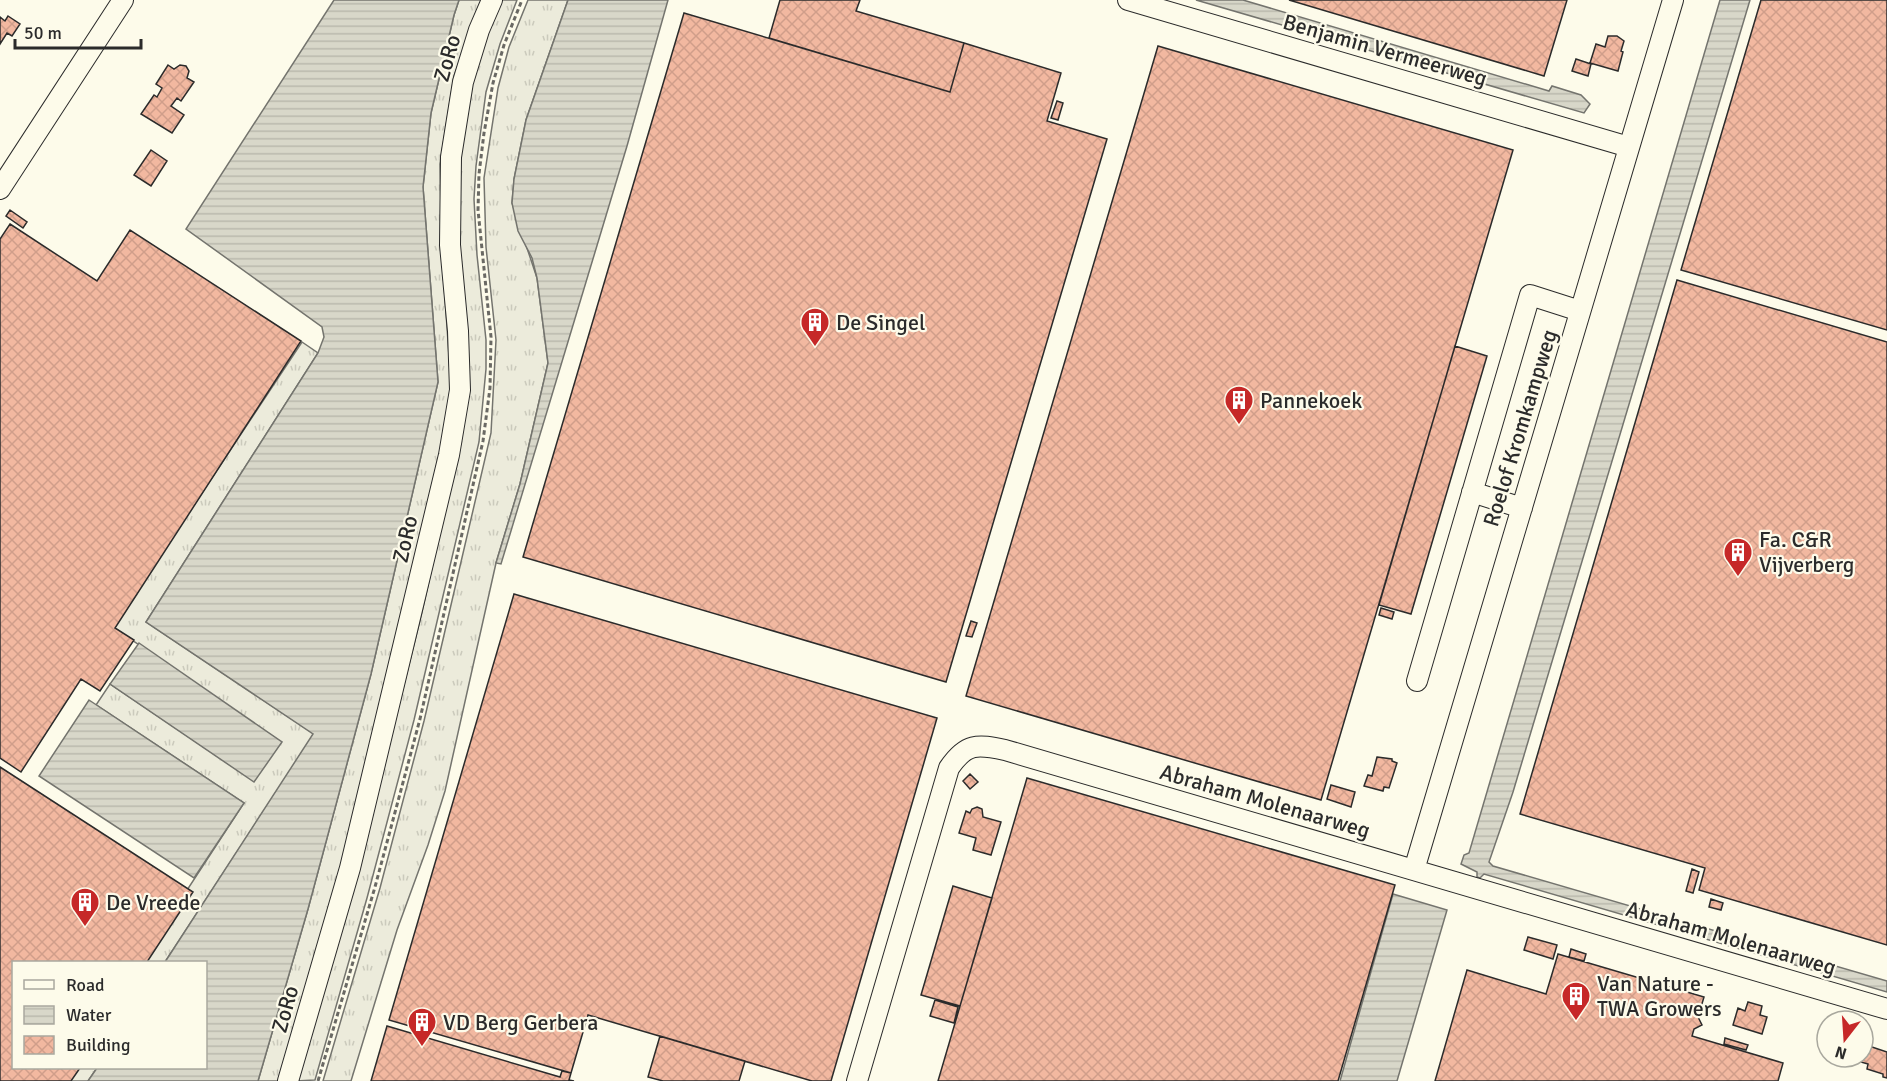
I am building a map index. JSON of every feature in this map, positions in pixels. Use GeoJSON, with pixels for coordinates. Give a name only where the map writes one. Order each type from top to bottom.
{"type":"FeatureCollection","features":[{"type":"Feature","properties":{"kind":"street"},"geometry":{"type":"LineString","coordinates":[[0,189],[123,0]]}},
{"type":"Feature","properties":{"kind":"street","name":"ZoRo"},"geometry":{"type":"LineString","coordinates":[[288,1081],[350,868],[449,455],[460,390],[458,332],[450,245],[451,157],[463,82],[492,0]]}},
{"type":"Feature","properties":{"kind":"street","name":"Benjamin Vermeerweg"},"geometry":{"type":"LineString","coordinates":[[1128,0],[1629,147]]}},
{"type":"Feature","properties":{"kind":"street","name":"Roelof Kromkampweg"},"geometry":{"type":"LineString","coordinates":[[1414,870],[1674,0]]}},
{"type":"Feature","properties":{"kind":"street"},"geometry":{"type":"LineString","coordinates":[[1417,681],[1530,295],[1581,311]]}},
{"type":"Feature","properties":{"kind":"street"},"geometry":{"type":"LineString","coordinates":[[1472,492],[1522,508]]}},
{"type":"Feature","properties":{"kind":"street","name":"Abraham Molenaarweg"},"geometry":{"type":"LineString","coordinates":[[856,1081],[950,768],[960,752],[973,746],[1005,750],[1887,1009]]}},
{"type":"Feature","properties":{"kind":"green space"},"geometry":{"type":"Polygon","coordinates":[[[459,0],[482,0],[454,76],[440,164],[442,255],[451,385],[441,447],[341,867],[278,1081],[258,1081],[308,909],[371,674],[438,382],[423,187],[431,113],[459,0]]]}},
{"type":"Feature","properties":{"kind":"green space"},"geometry":{"type":"Polygon","coordinates":[[[499,0],[517,0],[500,44],[486,92],[476,166],[474,199],[477,255],[486,340],[486,369],[479,442],[414,720],[367,898],[315,1080],[295,1081],[366,838],[422,612],[455,465],[456,229],[460,117],[499,0]]]}},
{"type":"Feature","properties":{"kind":"green space"},"geometry":{"type":"Polygon","coordinates":[[[528,0],[568,0],[526,120],[514,179],[512,203],[537,278],[548,363],[520,484],[496,563],[445,791],[397,930],[351,1081],[323,1081],[380,888],[424,721],[491,433],[496,340],[486,247],[484,178],[498,88],[509,47],[528,0]]]}},
{"type":"Feature","properties":{"kind":"green space"},"geometry":{"type":"Polygon","coordinates":[[[302,342],[318,353],[146,622],[314,734],[166,961],[141,961],[244,803],[96,705],[110,684],[254,781],[281,742],[113,627],[302,342]]]}},
{"type":"Feature","properties":{"kind":"green space"},"geometry":{"type":"Polygon","coordinates":[[[72,1069],[96,1069],[88,1081],[64,1081],[72,1069]]]}},
{"type":"Feature","properties":{"kind":"water"},"geometry":{"type":"Polygon","coordinates":[[[334,0],[459,0],[431,113],[423,187],[438,382],[371,674],[308,909],[258,1081],[88,1081],[96,1069],[207,1069],[207,961],[166,961],[313,734],[146,622],[318,353],[324,337],[322,327],[186,229],[334,0]]]}},
{"type":"Feature","properties":{"kind":"water"},"geometry":{"type":"Polygon","coordinates":[[[568,0],[668,0],[627,146],[501,564],[496,563],[520,484],[548,363],[537,278],[532,258],[518,231],[512,203],[514,179],[526,120],[568,0]]]}},
{"type":"Feature","properties":{"kind":"water"},"geometry":{"type":"Polygon","coordinates":[[[1196,0],[1243,0],[1549,91],[1552,86],[1581,95],[1590,104],[1584,113],[1196,0]]]}},
{"type":"Feature","properties":{"kind":"water"},"geometry":{"type":"Polygon","coordinates":[[[1720,0],[1750,0],[1513,792],[1489,862],[1493,866],[1887,981],[1887,992],[1484,874],[1480,878],[1477,877],[1477,872],[1461,864],[1464,855],[1469,853],[1720,0]]]}},
{"type":"Feature","properties":{"kind":"water"},"geometry":{"type":"Polygon","coordinates":[[[139,643],[282,742],[254,782],[110,684],[139,643]]]}},
{"type":"Feature","properties":{"kind":"water"},"geometry":{"type":"Polygon","coordinates":[[[89,700],[244,803],[194,878],[39,776],[89,700]]]}},
{"type":"Feature","properties":{"kind":"water"},"geometry":{"type":"Polygon","coordinates":[[[1393,894],[1447,910],[1397,1081],[1340,1081],[1393,894]]]}},
{"type":"Feature","properties":{"kind":"building"},"geometry":{"type":"Polygon","coordinates":[[[780,0],[860,0],[856,11],[964,43],[950,92],[769,38],[780,0]]]}},
{"type":"Feature","properties":{"kind":"building"},"geometry":{"type":"Polygon","coordinates":[[[1289,0],[1567,0],[1544,76],[1289,0]]]}},
{"type":"Feature","properties":{"kind":"building"},"geometry":{"type":"Polygon","coordinates":[[[1761,0],[1887,0],[1887,330],[1681,270],[1761,0]]]}},
{"type":"Feature","properties":{"kind":"building","name":"De Singel"},"geometry":{"type":"Polygon","coordinates":[[[684,13],[950,92],[964,43],[1061,73],[1047,121],[1107,139],[946,682],[523,557],[684,13]]]}},
{"type":"Feature","properties":{"kind":"building"},"geometry":{"type":"Polygon","coordinates":[[[8,16],[20,24],[12,36],[7,33],[0,44],[0,17],[5,21],[8,16]]]}},
{"type":"Feature","properties":{"kind":"building"},"geometry":{"type":"Polygon","coordinates":[[[1608,36],[1617,36],[1624,41],[1618,71],[1590,63],[1596,44],[1605,47],[1608,36]]]}},
{"type":"Feature","properties":{"kind":"building","name":"Pannekoek"},"geometry":{"type":"Polygon","coordinates":[[[1158,46],[1513,150],[1321,800],[966,696],[1158,46]]]}},
{"type":"Feature","properties":{"kind":"building"},"geometry":{"type":"Polygon","coordinates":[[[1576,59],[1591,64],[1588,76],[1572,71],[1576,59]]]}},
{"type":"Feature","properties":{"kind":"building"},"geometry":{"type":"Polygon","coordinates":[[[168,65],[174,69],[180,65],[186,66],[189,71],[187,78],[194,82],[181,101],[177,98],[171,106],[184,115],[172,133],[141,114],[154,95],[157,97],[162,88],[156,84],[168,65]]]}},
{"type":"Feature","properties":{"kind":"building"},"geometry":{"type":"Polygon","coordinates":[[[1057,101],[1063,103],[1058,120],[1051,118],[1057,101]]]}},
{"type":"Feature","properties":{"kind":"building"},"geometry":{"type":"Polygon","coordinates":[[[151,150],[167,161],[151,186],[134,175],[151,150]]]}},
{"type":"Feature","properties":{"kind":"building"},"geometry":{"type":"Polygon","coordinates":[[[10,210],[27,222],[23,228],[6,216],[10,210]]]}},
{"type":"Feature","properties":{"kind":"building"},"geometry":{"type":"Polygon","coordinates":[[[10,224],[97,281],[130,230],[301,341],[115,628],[134,640],[100,691],[81,679],[21,772],[0,758],[0,239],[10,224]]]}},
{"type":"Feature","properties":{"kind":"building","name":"Fa. C&R Vijverberg"},"geometry":{"type":"Polygon","coordinates":[[[1677,280],[1887,342],[1887,945],[1699,890],[1705,868],[1520,814],[1677,280]]]}},
{"type":"Feature","properties":{"kind":"building"},"geometry":{"type":"Polygon","coordinates":[[[1455,346],[1487,356],[1411,614],[1379,605],[1455,346]]]}},
{"type":"Feature","properties":{"kind":"building"},"geometry":{"type":"Polygon","coordinates":[[[514,594],[937,718],[831,1081],[812,1081],[588,1015],[571,1073],[389,1020],[514,594]]]}},
{"type":"Feature","properties":{"kind":"building"},"geometry":{"type":"Polygon","coordinates":[[[1381,608],[1394,612],[1392,619],[1379,615],[1381,608]]]}},
{"type":"Feature","properties":{"kind":"building"},"geometry":{"type":"Polygon","coordinates":[[[971,621],[977,623],[972,637],[966,636],[971,621]]]}},
{"type":"Feature","properties":{"kind":"building"},"geometry":{"type":"Polygon","coordinates":[[[1377,757],[1392,759],[1397,763],[1389,788],[1384,787],[1383,791],[1364,786],[1368,775],[1372,776],[1377,757]]]}},
{"type":"Feature","properties":{"kind":"building","name":"De Vreede"},"geometry":{"type":"Polygon","coordinates":[[[0,767],[193,892],[148,961],[12,961],[12,1069],[79,1069],[71,1081],[0,1081],[0,767]]]}},
{"type":"Feature","properties":{"kind":"building"},"geometry":{"type":"Polygon","coordinates":[[[970,774],[978,782],[970,789],[963,781],[970,774]]]}},
{"type":"Feature","properties":{"kind":"building"},"geometry":{"type":"Polygon","coordinates":[[[1027,778],[1395,885],[1338,1081],[938,1081],[1027,778]]]}},
{"type":"Feature","properties":{"kind":"building"},"geometry":{"type":"Polygon","coordinates":[[[1331,785],[1355,792],[1351,807],[1327,799],[1331,785]]]}},
{"type":"Feature","properties":{"kind":"building"},"geometry":{"type":"Polygon","coordinates":[[[977,807],[982,809],[983,817],[1001,822],[991,855],[973,850],[976,838],[959,833],[966,811],[970,813],[977,807]]]}},
{"type":"Feature","properties":{"kind":"building"},"geometry":{"type":"Polygon","coordinates":[[[1692,869],[1699,872],[1693,893],[1686,891],[1692,869]]]}},
{"type":"Feature","properties":{"kind":"building"},"geometry":{"type":"Polygon","coordinates":[[[953,886],[992,898],[960,1006],[921,995],[953,886]]]}},
{"type":"Feature","properties":{"kind":"building"},"geometry":{"type":"Polygon","coordinates":[[[1711,899],[1723,903],[1721,910],[1709,907],[1711,899]]]}},
{"type":"Feature","properties":{"kind":"building"},"geometry":{"type":"Polygon","coordinates":[[[1528,937],[1557,945],[1553,959],[1524,950],[1528,937]]]}},
{"type":"Feature","properties":{"kind":"building"},"geometry":{"type":"Polygon","coordinates":[[[1571,949],[1586,954],[1584,961],[1569,957],[1571,949]]]}},
{"type":"Feature","properties":{"kind":"building","name":"Van Nature - TWA Growers"},"geometry":{"type":"Polygon","coordinates":[[[1558,954],[1704,997],[1698,1017],[1702,1025],[1694,1029],[1692,1036],[1783,1063],[1778,1081],[1435,1081],[1467,970],[1546,994],[1558,954]]]}},
{"type":"Feature","properties":{"kind":"building"},"geometry":{"type":"Polygon","coordinates":[[[935,1000],[958,1007],[954,1023],[930,1016],[935,1000]]]}},
{"type":"Feature","properties":{"kind":"building"},"geometry":{"type":"Polygon","coordinates":[[[1748,1002],[1762,1006],[1760,1015],[1767,1017],[1762,1034],[1733,1025],[1738,1008],[1745,1011],[1748,1002]]]}},
{"type":"Feature","properties":{"kind":"building","name":"VD Berg Gerbera"},"geometry":{"type":"Polygon","coordinates":[[[387,1026],[560,1077],[562,1071],[571,1073],[569,1080],[574,1081],[371,1081],[387,1026]]]}},
{"type":"Feature","properties":{"kind":"building"},"geometry":{"type":"Polygon","coordinates":[[[660,1036],[745,1061],[739,1081],[663,1081],[648,1077],[660,1036]]]}},
{"type":"Feature","properties":{"kind":"building"},"geometry":{"type":"Polygon","coordinates":[[[1725,1038],[1748,1045],[1746,1050],[1724,1044],[1725,1038]]]}},
{"type":"Feature","properties":{"kind":"building"},"geometry":{"type":"Polygon","coordinates":[[[1875,1048],[1887,1052],[1887,1078],[1883,1077],[1883,1074],[1867,1069],[1875,1069],[1875,1048]]]}},
{"type":"Feature","properties":{"kind":"place","name":"De Singel"},"geometry":{"type":"Point","coordinates":[815,348]}},
{"type":"Feature","properties":{"kind":"place","name":"Pannekoek"},"geometry":{"type":"Point","coordinates":[1239,426]}},
{"type":"Feature","properties":{"kind":"place","name":"Fa. C&R Vijverberg"},"geometry":{"type":"Point","coordinates":[1738,578]}},
{"type":"Feature","properties":{"kind":"place","name":"De Vreede"},"geometry":{"type":"Point","coordinates":[85,928]}},
{"type":"Feature","properties":{"kind":"place","name":"Van Nature - TWA Growers"},"geometry":{"type":"Point","coordinates":[1576,1022]}},
{"type":"Feature","properties":{"kind":"place","name":"VD Berg Gerbera"},"geometry":{"type":"Point","coordinates":[422,1048]}}]}
